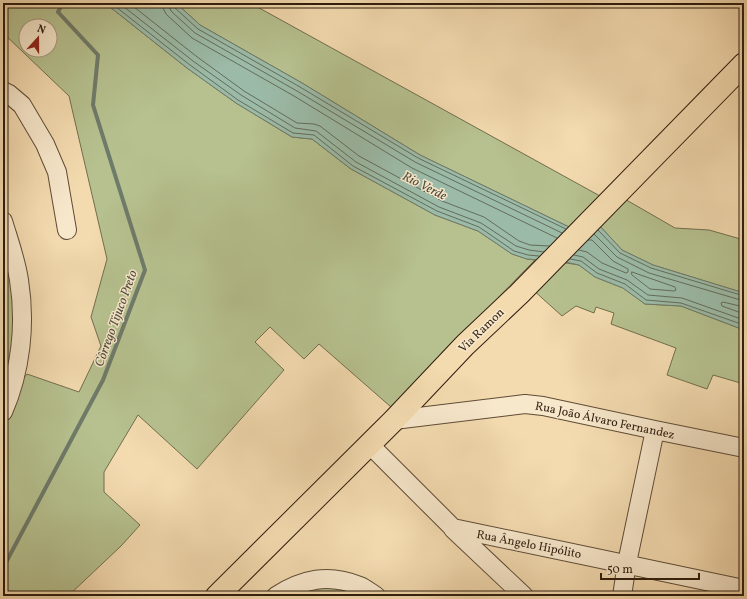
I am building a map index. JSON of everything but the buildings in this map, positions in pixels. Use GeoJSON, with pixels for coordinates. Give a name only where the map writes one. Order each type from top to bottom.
{"type":"FeatureCollection","features":[{"type":"Feature","properties":{"kind":"main road","name":"Via Ramon"},"geometry":{"type":"LineString","coordinates":[[217,596],[394,420],[465,345],[518,294],[744,64]]}},
{"type":"Feature","properties":{"kind":"street"},"geometry":{"type":"LineString","coordinates":[[3,91],[9,94],[22,106],[45,144],[57,172],[67,230]]}},
{"type":"Feature","properties":{"kind":"street"},"geometry":{"type":"LineString","coordinates":[[3,221],[19,279],[23,310],[20,349],[14,380],[3,412]]}},
{"type":"Feature","properties":{"kind":"street","name":"Rua João Álvaro Fernandez"},"geometry":{"type":"LineString","coordinates":[[394,420],[525,404],[543,406],[744,448]]}},
{"type":"Feature","properties":{"kind":"street"},"geometry":{"type":"LineString","coordinates":[[622,596],[654,430]]}},
{"type":"Feature","properties":{"kind":"street"},"geometry":{"type":"LineString","coordinates":[[369,444],[524,596]]}},
{"type":"Feature","properties":{"kind":"street","name":"Rua Ângelo Hipólito"},"geometry":{"type":"LineString","coordinates":[[453,528],[744,588]]}},
{"type":"Feature","properties":{"kind":"street"},"geometry":{"type":"LineString","coordinates":[[276,596],[288,588],[311,579],[336,579],[360,586],[376,596]]}},
{"type":"Feature","properties":{"kind":"green space"},"geometry":{"type":"Polygon","coordinates":[[[3,3],[105,3],[187,68],[236,103],[292,137],[312,139],[351,169],[435,215],[478,231],[512,254],[535,260],[391,407],[319,344],[304,359],[270,327],[255,342],[284,370],[197,469],[138,415],[104,472],[104,492],[140,525],[121,546],[68,596],[3,596],[3,427],[7,420],[16,388],[27,374],[79,392],[101,346],[91,317],[107,259],[69,96],[29,58],[58,58],[58,18],[18,18],[18,47],[3,33],[3,3]]]}},
{"type":"Feature","properties":{"kind":"green space"},"geometry":{"type":"Polygon","coordinates":[[[176,3],[252,3],[600,196],[569,227],[420,155],[302,83],[200,25],[176,3]]]}},
{"type":"Feature","properties":{"kind":"green space"},"geometry":{"type":"Polygon","coordinates":[[[623,198],[675,228],[709,230],[744,240],[744,293],[653,265],[622,250],[598,224],[623,198]]]}},
{"type":"Feature","properties":{"kind":"green space"},"geometry":{"type":"Polygon","coordinates":[[[3,244],[11,265],[16,336],[3,400],[3,244]]]}},
{"type":"Feature","properties":{"kind":"green space"},"geometry":{"type":"Polygon","coordinates":[[[560,262],[579,265],[595,277],[623,288],[645,304],[681,306],[744,330],[744,384],[713,375],[707,389],[667,375],[676,348],[611,324],[614,313],[596,307],[594,313],[576,306],[562,316],[532,289],[560,262]]]}},
{"type":"Feature","properties":{"kind":"green space"},"geometry":{"type":"Polygon","coordinates":[[[322,586],[344,586],[366,596],[296,596],[322,586]]]}},
{"type":"Feature","properties":{"kind":"water","name":"Rio Verde"},"geometry":{"type":"Polygon","coordinates":[[[105,3],[176,3],[200,25],[302,83],[420,155],[569,227],[598,224],[622,250],[653,265],[744,293],[744,330],[681,306],[645,304],[623,288],[595,277],[579,265],[566,262],[527,259],[512,254],[478,231],[435,215],[351,169],[312,139],[292,137],[236,103],[187,68],[105,3]]]}},
{"type":"Feature","properties":{"kind":"waterway","name":"Côrrego Tijuco Preto"},"geometry":{"type":"LineString","coordinates":[[3,568],[103,380],[145,270],[93,105],[98,55],[58,12],[63,3]]}}]}
